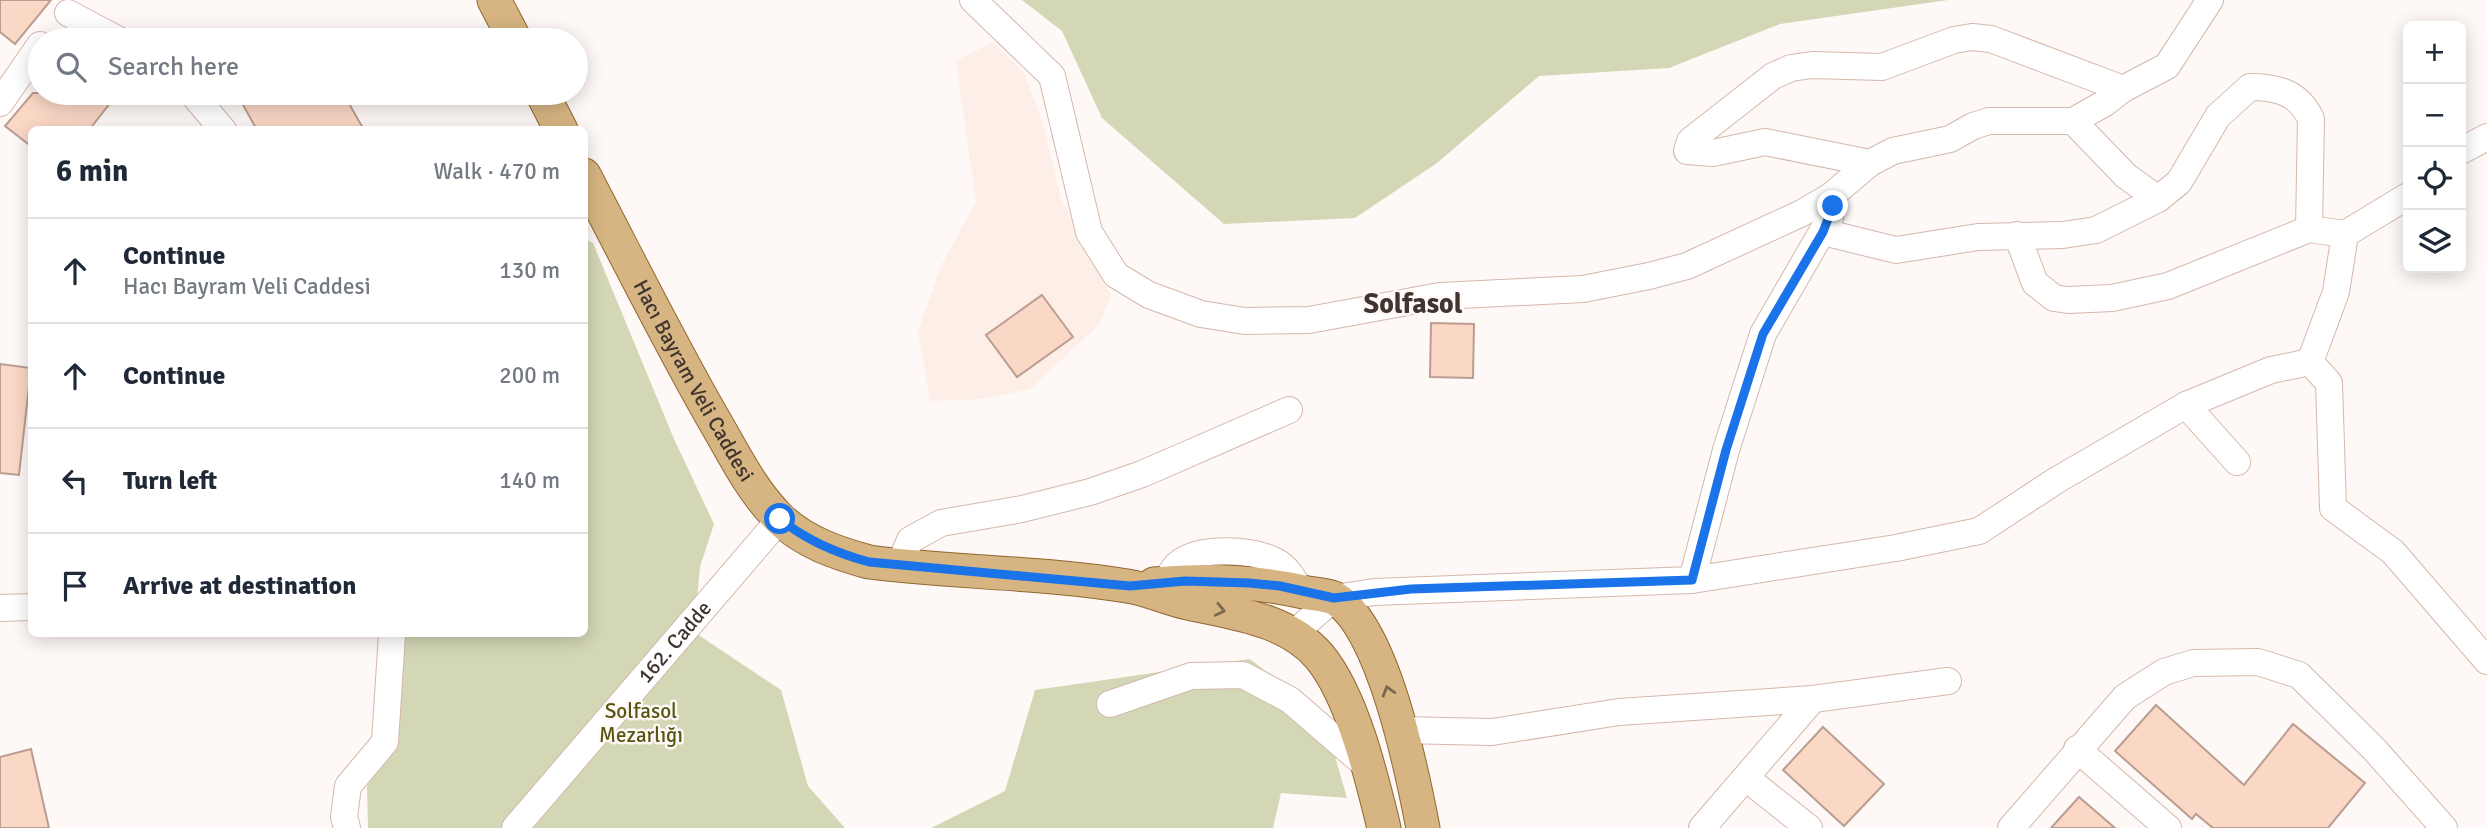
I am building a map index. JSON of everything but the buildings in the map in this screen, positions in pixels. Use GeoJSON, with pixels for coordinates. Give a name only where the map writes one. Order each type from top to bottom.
{"type":"FeatureCollection","features":[{"type":"Feature","properties":{"kind":"main road"},"geometry":{"type":"LineString","coordinates":[[494,0],[508,28]]}},
{"type":"Feature","properties":{"kind":"main road"},"geometry":{"type":"LineString","coordinates":[[548,105],[559,126]]}},
{"type":"Feature","properties":{"kind":"main road","name":"Hacı Bayram Veli Caddesi"},"geometry":{"type":"LineString","coordinates":[[588,183],[693,382],[750,481],[780,519],[813,542],[838,553],[899,566],[1130,586]]}},
{"type":"Feature","properties":{"kind":"main road"},"geometry":{"type":"LineString","coordinates":[[1130,586],[1165,583],[1249,583],[1334,598],[1356,621],[1371,646],[1412,770],[1423,828]]}},
{"type":"Feature","properties":{"kind":"main road"},"geometry":{"type":"LineString","coordinates":[[1130,586],[1182,602],[1256,618],[1292,635],[1318,654],[1334,676],[1370,769],[1384,828]]}},
{"type":"Feature","properties":{"kind":"street"},"geometry":{"type":"LineString","coordinates":[[973,0],[1052,76],[1089,232],[1116,275],[1149,295],[1201,314],[1245,321],[1309,320],[1440,296],[1555,291],[1612,284],[1686,266],[1831,196],[1870,163],[1902,149],[1950,139],[1973,126],[1989,121],[2073,121],[2123,89],[2167,66],[2210,0]]}},
{"type":"Feature","properties":{"kind":"street"},"geometry":{"type":"LineString","coordinates":[[54,28],[73,6],[103,28]]}},
{"type":"Feature","properties":{"kind":"street"},"geometry":{"type":"LineString","coordinates":[[1870,163],[1765,142],[1713,153],[1688,151],[1690,141],[1773,76],[1812,65],[1882,67],[1954,40],[1991,39],[2123,89]]}},
{"type":"Feature","properties":{"kind":"street"},"geometry":{"type":"LineString","coordinates":[[0,103],[28,62]]}},
{"type":"Feature","properties":{"kind":"street"},"geometry":{"type":"LineString","coordinates":[[1823,232],[1896,250],[1978,237],[2063,235],[2096,230],[2158,200],[2179,182],[2218,116],[2233,99],[2250,87],[2271,87],[2295,96],[2311,120],[2309,229]]}},
{"type":"Feature","properties":{"kind":"street"},"geometry":{"type":"LineString","coordinates":[[202,105],[220,126]]}},
{"type":"Feature","properties":{"kind":"street"},"geometry":{"type":"LineString","coordinates":[[2073,121],[2126,176],[2158,200]]}},
{"type":"Feature","properties":{"kind":"street"},"geometry":{"type":"LineString","coordinates":[[2466,148],[2487,137]]}},
{"type":"Feature","properties":{"kind":"street"},"geometry":{"type":"LineString","coordinates":[[1692,580],[1726,450],[1763,334],[1832,214],[1831,196]]}},
{"type":"Feature","properties":{"kind":"street"},"geometry":{"type":"LineString","coordinates":[[2017,234],[2035,283],[2054,298],[2112,298],[2168,286],[2309,229],[2345,233],[2403,199]]}},
{"type":"Feature","properties":{"kind":"street"},"geometry":{"type":"LineString","coordinates":[[2310,362],[2336,292],[2345,233]]}},
{"type":"Feature","properties":{"kind":"street"},"geometry":{"type":"LineString","coordinates":[[1292,635],[1334,598],[1411,589],[1692,580],[1896,548],[1979,531],[2057,480],[2186,405],[2271,370],[2310,362]]}},
{"type":"Feature","properties":{"kind":"street"},"geometry":{"type":"LineString","coordinates":[[2310,362],[2329,383],[2333,508],[2392,552],[2487,661]]}},
{"type":"Feature","properties":{"kind":"street"},"geometry":{"type":"LineString","coordinates":[[2186,405],[2237,461]]}},
{"type":"Feature","properties":{"kind":"street"},"geometry":{"type":"LineString","coordinates":[[899,566],[910,540],[941,523],[1022,509],[1090,492],[1164,464],[1289,410]]}},
{"type":"Feature","properties":{"kind":"street","name":"162. Cadde"},"geometry":{"type":"LineString","coordinates":[[515,828],[780,519]]}},
{"type":"Feature","properties":{"kind":"street"},"geometry":{"type":"LineString","coordinates":[[0,608],[28,606]]}},
{"type":"Feature","properties":{"kind":"street"},"geometry":{"type":"LineString","coordinates":[[347,828],[344,817],[348,786],[385,743],[392,637]]}},
{"type":"Feature","properties":{"kind":"street"},"geometry":{"type":"LineString","coordinates":[[2011,828],[2125,697],[2164,671],[2193,663],[2258,662],[2299,675],[2374,749],[2444,828]]}},
{"type":"Feature","properties":{"kind":"street"},"geometry":{"type":"LineString","coordinates":[[1110,704],[1191,676],[1243,675],[1290,700],[1370,769]]}},
{"type":"Feature","properties":{"kind":"street"},"geometry":{"type":"LineString","coordinates":[[1400,730],[1492,732],[1619,712],[1813,699],[1948,681]]}},
{"type":"Feature","properties":{"kind":"street"},"geometry":{"type":"LineString","coordinates":[[1702,828],[1813,699]]}},
{"type":"Feature","properties":{"kind":"street"},"geometry":{"type":"LineString","coordinates":[[2077,749],[2166,827]]}},
{"type":"Feature","properties":{"kind":"street"},"geometry":{"type":"LineString","coordinates":[[1746,778],[1809,828]]}},
{"type":"Feature","properties":{"kind":"shaded area"},"geometry":{"type":"Polygon","coordinates":[[[992,42],[1024,72],[1043,125],[1061,199],[1111,295],[1099,325],[1030,389],[984,399],[930,401],[918,331],[942,264],[976,202],[956,61],[992,42]]]}},
{"type":"Feature","properties":{"kind":"green space"},"geometry":{"type":"Polygon","coordinates":[[[1022,0],[1948,0],[1780,24],[1669,68],[1539,76],[1437,163],[1355,218],[1224,224],[1102,118],[1062,31],[1022,0]]]}},
{"type":"Feature","properties":{"kind":"green space","name":"Solfasol Mezarlığı"},"geometry":{"type":"Polygon","coordinates":[[[588,240],[593,243],[674,439],[714,524],[700,567],[694,632],[781,690],[808,786],[845,828],[368,828],[367,786],[399,732],[405,637],[588,637],[588,240]]]}},
{"type":"Feature","properties":{"kind":"green space"},"geometry":{"type":"Polygon","coordinates":[[[1250,659],[1323,715],[1347,798],[1281,793],[1273,828],[931,828],[1005,791],[1035,690],[1250,659]]]}},
{"type":"Feature","properties":{"kind":"district","name":"Solfasol"},"geometry":{"type":"Point","coordinates":[1413,303]}},
{"type":"Feature","properties":{"kind":"route"},"geometry":{"type":"LineString","coordinates":[[780,519],[813,542],[869,562],[1130,586],[1185,581],[1249,583],[1280,586],[1334,598],[1411,589],[1692,580],[1726,450],[1763,334],[1823,232],[1833,206]]}}]}
